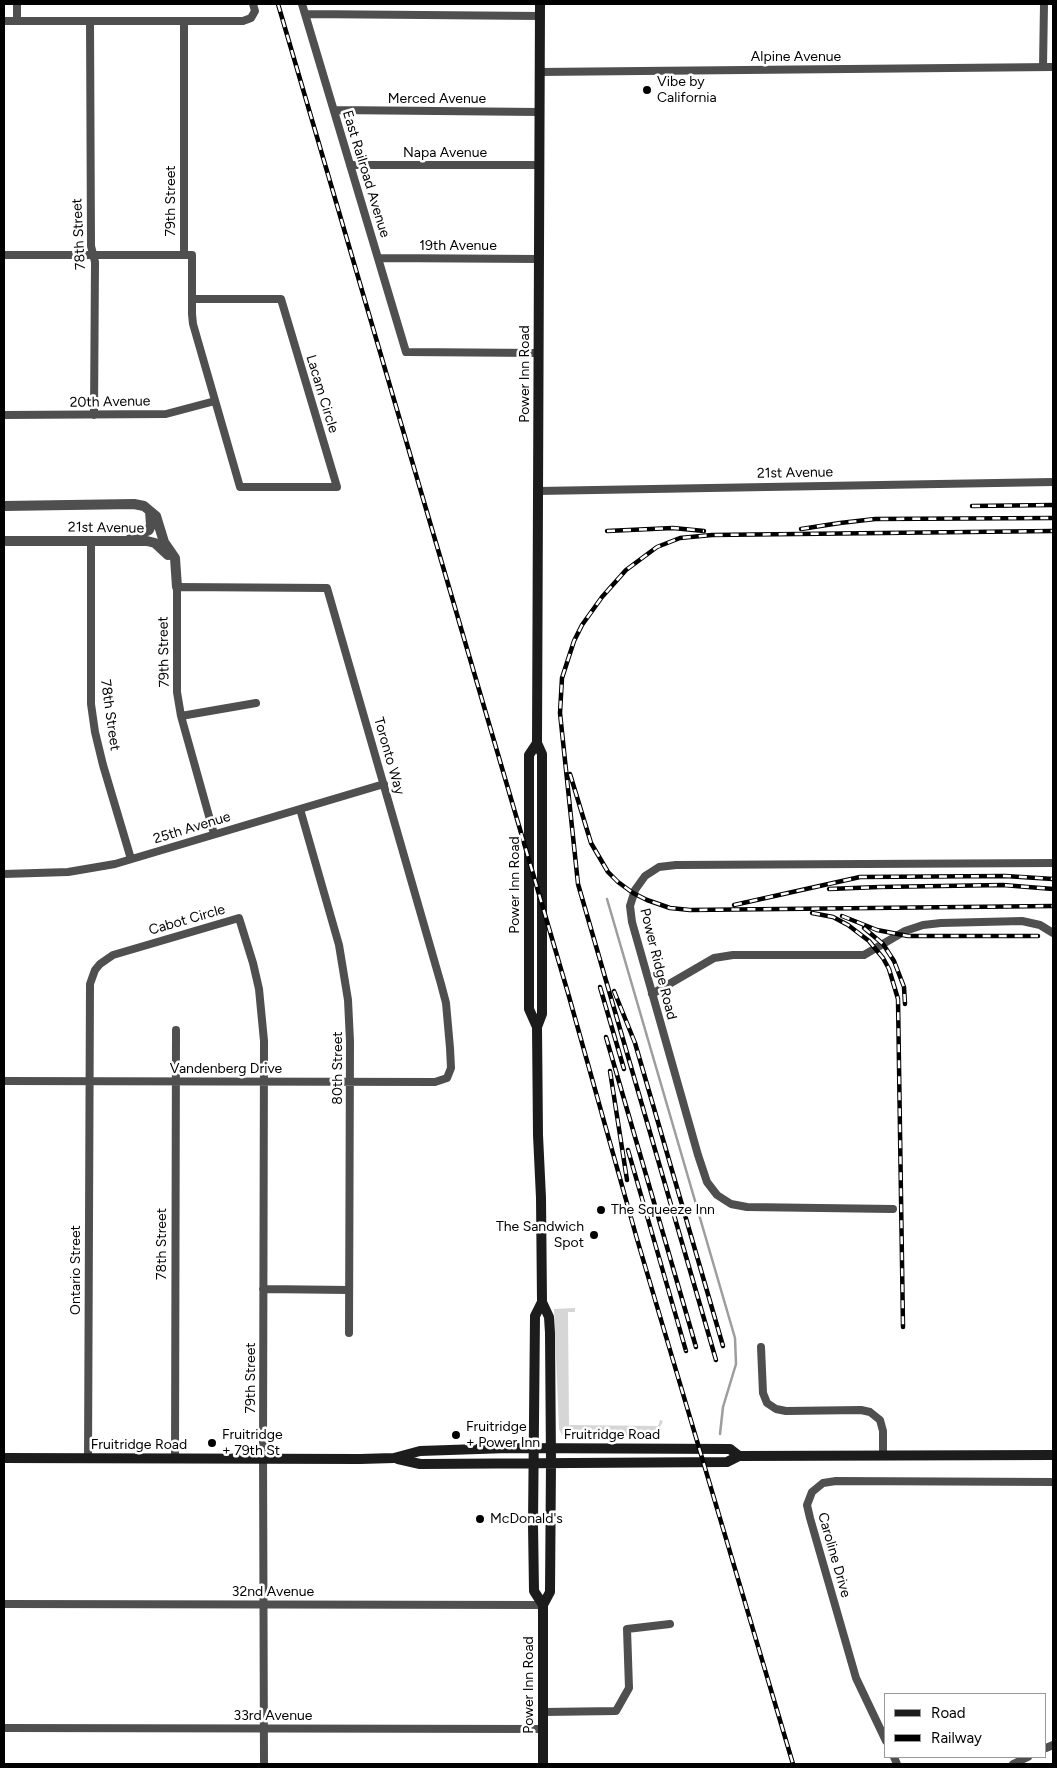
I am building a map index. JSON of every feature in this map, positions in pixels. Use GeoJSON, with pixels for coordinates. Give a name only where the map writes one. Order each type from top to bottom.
{"type":"FeatureCollection","features":[{"type":"Feature","properties":{"kind":"main road","name":"Power Inn Road"},"geometry":{"type":"LineString","coordinates":[[540,4],[537,743],[542,754],[542,1014],[537,1027],[542,1302],[549,1317],[551,1449],[550,1592],[543,1605],[543,1764]]}},
{"type":"Feature","properties":{"kind":"main road","name":"Power Inn Road"},"geometry":{"type":"LineString","coordinates":[[542,1302],[535,1316],[534,1591],[543,1605]]}},
{"type":"Feature","properties":{"kind":"main road","name":"Fruitridge Road"},"geometry":{"type":"LineString","coordinates":[[394,1458],[420,1451],[455,1449],[730,1449],[739,1456]]}},
{"type":"Feature","properties":{"kind":"main road","name":"Fruitridge Road"},"geometry":{"type":"LineString","coordinates":[[4,1458],[394,1458],[420,1464],[727,1462],[739,1456],[1053,1455]]}},
{"type":"Feature","properties":{"kind":"street"},"geometry":{"type":"LineString","coordinates":[[17,4],[17,21]]}},
{"type":"Feature","properties":{"kind":"street"},"geometry":{"type":"LineString","coordinates":[[4,21],[243,21],[251,18],[255,11],[253,4]]}},
{"type":"Feature","properties":{"kind":"street","name":"East Railroad Avenue"},"geometry":{"type":"LineString","coordinates":[[302,4],[406,352],[538,353]]}},
{"type":"Feature","properties":{"kind":"street"},"geometry":{"type":"LineString","coordinates":[[1043,67],[1044,4]]}},
{"type":"Feature","properties":{"kind":"street"},"geometry":{"type":"LineString","coordinates":[[305,14],[540,16]]}},
{"type":"Feature","properties":{"kind":"street","name":"78th Street"},"geometry":{"type":"LineString","coordinates":[[90,21],[91,246],[95,262],[94,415]]}},
{"type":"Feature","properties":{"kind":"street","name":"79th Street"},"geometry":{"type":"LineString","coordinates":[[184,21],[184,255],[192,255],[194,324],[240,487]]}},
{"type":"Feature","properties":{"kind":"street","name":"Alpine Avenue"},"geometry":{"type":"LineString","coordinates":[[539,72],[1053,67]]}},
{"type":"Feature","properties":{"kind":"street","name":"Merced Avenue"},"geometry":{"type":"LineString","coordinates":[[334,110],[539,112]]}},
{"type":"Feature","properties":{"kind":"street","name":"Napa Avenue"},"geometry":{"type":"LineString","coordinates":[[350,165],[539,165]]}},
{"type":"Feature","properties":{"kind":"street"},"geometry":{"type":"LineString","coordinates":[[4,255],[184,255]]}},
{"type":"Feature","properties":{"kind":"street","name":"19th Avenue"},"geometry":{"type":"LineString","coordinates":[[378,258],[539,259]]}},
{"type":"Feature","properties":{"kind":"street","name":"Lacam Circle"},"geometry":{"type":"LineString","coordinates":[[192,299],[281,299],[337,487],[240,487]]}},
{"type":"Feature","properties":{"kind":"street","name":"20th Avenue"},"geometry":{"type":"LineString","coordinates":[[4,415],[166,414],[215,401]]}},
{"type":"Feature","properties":{"kind":"street","name":"21st Avenue"},"geometry":{"type":"LineString","coordinates":[[538,491],[1053,482]]}},
{"type":"Feature","properties":{"kind":"street","name":"21st Avenue"},"geometry":{"type":"LineString","coordinates":[[4,506],[134,504],[144,506],[150,510]]}},
{"type":"Feature","properties":{"kind":"street"},"geometry":{"type":"LineString","coordinates":[[125,541],[138,537],[149,530],[152,518],[150,510]]}},
{"type":"Feature","properties":{"kind":"street"},"geometry":{"type":"LineString","coordinates":[[150,510],[156,516],[164,542],[175,558],[177,587]]}},
{"type":"Feature","properties":{"kind":"street","name":"21st Avenue"},"geometry":{"type":"LineString","coordinates":[[4,541],[147,541],[155,543],[167,553],[176,566]]}},
{"type":"Feature","properties":{"kind":"street","name":"78th Street"},"geometry":{"type":"LineString","coordinates":[[91,541],[91,704],[103,766],[131,859]]}},
{"type":"Feature","properties":{"kind":"street","name":"79th Street"},"geometry":{"type":"LineString","coordinates":[[177,587],[176,674],[181,716],[214,834]]}},
{"type":"Feature","properties":{"kind":"street","name":"Toronto Way"},"geometry":{"type":"LineString","coordinates":[[177,587],[328,588],[446,1003],[451,1068],[447,1078]]}},
{"type":"Feature","properties":{"kind":"street"},"geometry":{"type":"LineString","coordinates":[[181,716],[256,702]]}},
{"type":"Feature","properties":{"kind":"street","name":"25th Avenue"},"geometry":{"type":"LineString","coordinates":[[4,874],[68,872],[91,869],[131,859],[384,784]]}},
{"type":"Feature","properties":{"kind":"street","name":"80th Street"},"geometry":{"type":"LineString","coordinates":[[300,809],[339,945],[345,972],[350,1020],[349,1333]]}},
{"type":"Feature","properties":{"kind":"street","name":"Power Ridge Road"},"geometry":{"type":"LineString","coordinates":[[893,1209],[747,1207],[731,1204],[717,1195],[707,1182],[698,1156],[632,922],[630,906],[634,890],[645,876],[659,867],[676,865],[1053,863]]}},
{"type":"Feature","properties":{"kind":"street","name":"Cabot Circle"},"geometry":{"type":"LineString","coordinates":[[89,1082],[89,990],[92,976],[100,964],[113,955],[239,918],[253,963],[258,989],[263,1032],[264,1082]]}},
{"type":"Feature","properties":{"kind":"street"},"geometry":{"type":"LineString","coordinates":[[652,994],[714,958],[734,955],[864,955],[905,931],[923,925],[1022,921],[1040,925],[1053,933]]}},
{"type":"Feature","properties":{"kind":"street","name":"78th Street"},"geometry":{"type":"LineString","coordinates":[[175,1459],[176,1030]]}},
{"type":"Feature","properties":{"kind":"street","name":"Vandenberg Drive"},"geometry":{"type":"LineString","coordinates":[[4,1081],[436,1082],[447,1078]]}},
{"type":"Feature","properties":{"kind":"street","name":"Ontario Street"},"geometry":{"type":"LineString","coordinates":[[88,1459],[89,1082]]}},
{"type":"Feature","properties":{"kind":"street","name":"79th Street"},"geometry":{"type":"LineString","coordinates":[[264,1082],[264,1764]]}},
{"type":"Feature","properties":{"kind":"street"},"geometry":{"type":"LineString","coordinates":[[263,1289],[349,1290]]}},
{"type":"Feature","properties":{"kind":"street"},"geometry":{"type":"LineString","coordinates":[[761,1347],[764,1392],[767,1403],[776,1409],[786,1411],[861,1410],[870,1412],[880,1420],[883,1431],[883,1456]]}},
{"type":"Feature","properties":{"kind":"street","name":"Caroline Drive"},"geometry":{"type":"LineString","coordinates":[[884,1737],[856,1678],[810,1518],[807,1505],[812,1492],[823,1483],[836,1481],[1053,1482]]}},
{"type":"Feature","properties":{"kind":"street","name":"32nd Avenue"},"geometry":{"type":"LineString","coordinates":[[4,1604],[543,1605]]}},
{"type":"Feature","properties":{"kind":"street"},"geometry":{"type":"LineString","coordinates":[[544,1712],[616,1711],[629,1688],[627,1630],[670,1624]]}},
{"type":"Feature","properties":{"kind":"street","name":"33rd Avenue"},"geometry":{"type":"LineString","coordinates":[[4,1728],[543,1729]]}},
{"type":"Feature","properties":{"kind":"street"},"geometry":{"type":"LineString","coordinates":[[1013,1764],[1026,1758]]}},
{"type":"Feature","properties":{"kind":"shaded area"},"geometry":{"type":"Polygon","coordinates":[[[575,1308],[575,1312],[568,1312],[569,1425],[658,1426],[660,1420],[663,1421],[656,1436],[622,1437],[621,1431],[610,1433],[609,1437],[562,1435],[559,1429],[554,1309],[575,1308]]]}},
{"type":"Feature","properties":{"kind":"waterway"},"geometry":{"type":"LineString","coordinates":[[607,899],[735,1338],[736,1364],[723,1407],[720,1434]]}},
{"type":"Feature","properties":{"kind":"railway"},"geometry":{"type":"LineString","coordinates":[[278,4],[568,993],[637,1239],[793,1764]]}},
{"type":"Feature","properties":{"kind":"railway"},"geometry":{"type":"LineString","coordinates":[[972,506],[1053,505]]}},
{"type":"Feature","properties":{"kind":"railway"},"geometry":{"type":"LineString","coordinates":[[801,529],[875,519],[1053,518]]}},
{"type":"Feature","properties":{"kind":"railway"},"geometry":{"type":"LineString","coordinates":[[607,531],[673,528],[704,531]]}},
{"type":"Feature","properties":{"kind":"railway"},"geometry":{"type":"LineString","coordinates":[[716,1360],[578,884],[560,713],[562,678],[574,641],[582,625],[602,597],[626,570],[657,547],[680,538],[712,535],[1053,531]]}},
{"type":"Feature","properties":{"kind":"railway"},"geometry":{"type":"LineString","coordinates":[[570,774],[591,843],[608,872],[633,893],[670,908],[690,910],[1053,906]]}},
{"type":"Feature","properties":{"kind":"railway"},"geometry":{"type":"LineString","coordinates":[[734,905],[860,877],[1005,876],[1053,879]]}},
{"type":"Feature","properties":{"kind":"railway"},"geometry":{"type":"LineString","coordinates":[[829,889],[1003,885],[1053,889]]}},
{"type":"Feature","properties":{"kind":"railway"},"geometry":{"type":"LineString","coordinates":[[812,913],[833,917],[848,925],[869,941],[883,958],[889,969],[898,999],[903,1327]]}},
{"type":"Feature","properties":{"kind":"railway"},"geometry":{"type":"LineString","coordinates":[[842,916],[877,930],[908,936],[1038,936]]}},
{"type":"Feature","properties":{"kind":"railway"},"geometry":{"type":"LineString","coordinates":[[864,928],[883,944],[894,961],[904,987],[905,1004]]}},
{"type":"Feature","properties":{"kind":"railway"},"geometry":{"type":"LineString","coordinates":[[600,987],[624,1069]]}},
{"type":"Feature","properties":{"kind":"railway"},"geometry":{"type":"LineString","coordinates":[[614,991],[635,1043],[723,1346]]}},
{"type":"Feature","properties":{"kind":"railway"},"geometry":{"type":"LineString","coordinates":[[606,1037],[696,1347]]}},
{"type":"Feature","properties":{"kind":"railway"},"geometry":{"type":"LineString","coordinates":[[610,1071],[627,1180]]}},
{"type":"Feature","properties":{"kind":"railway"},"geometry":{"type":"LineString","coordinates":[[628,1150],[686,1351]]}},
{"type":"Feature","properties":{"kind":"place","name":"Vibe by California"},"geometry":{"type":"Point","coordinates":[647,90]}},
{"type":"Feature","properties":{"kind":"place","name":"The Squeeze Inn"},"geometry":{"type":"Point","coordinates":[601,1210]}},
{"type":"Feature","properties":{"kind":"place","name":"The Sandwich Spot"},"geometry":{"type":"Point","coordinates":[594,1235]}},
{"type":"Feature","properties":{"kind":"place","name":"Fruitridge + Power Inn"},"geometry":{"type":"Point","coordinates":[456,1435]}},
{"type":"Feature","properties":{"kind":"place","name":"Fruitridge + 79th St"},"geometry":{"type":"Point","coordinates":[212,1443]}},
{"type":"Feature","properties":{"kind":"place","name":"McDonald's"},"geometry":{"type":"Point","coordinates":[480,1519]}}]}
